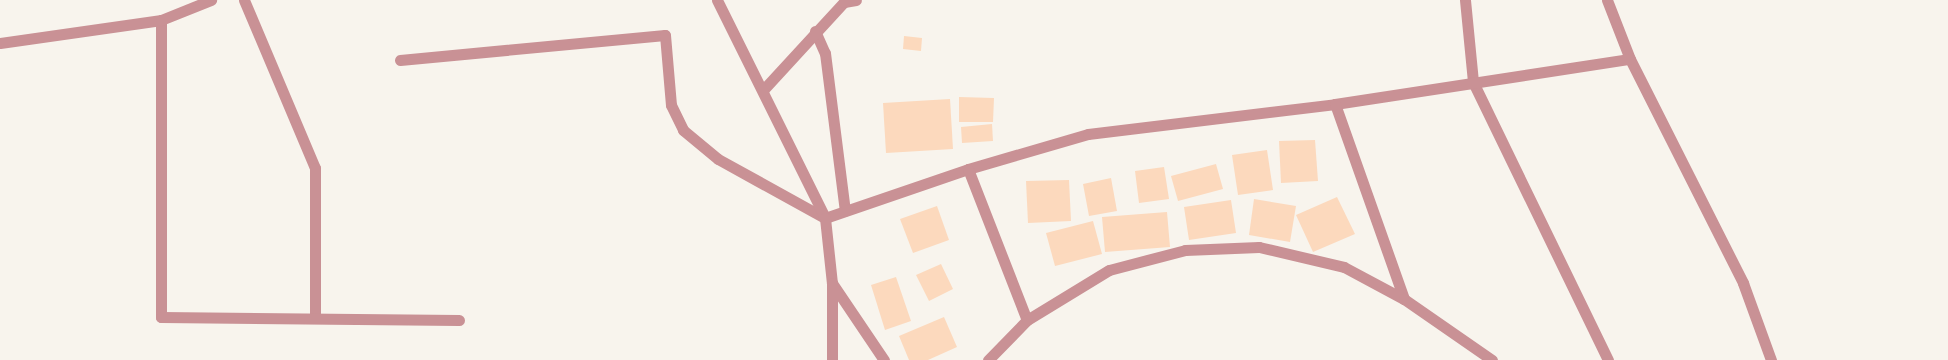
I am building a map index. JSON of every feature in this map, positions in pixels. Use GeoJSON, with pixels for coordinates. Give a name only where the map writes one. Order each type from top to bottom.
{"type":"FeatureCollection","features":[{"type":"Feature","properties":{"kind":"street"},"geometry":{"type":"LineString","coordinates":[[0,43],[161,20],[211,0]]}},
{"type":"Feature","properties":{"kind":"street"},"geometry":{"type":"LineString","coordinates":[[244,0],[316,168],[314,317]]}},
{"type":"Feature","properties":{"kind":"street"},"geometry":{"type":"LineString","coordinates":[[717,0],[764,89],[825,218],[832,283],[832,360]]}},
{"type":"Feature","properties":{"kind":"street"},"geometry":{"type":"LineString","coordinates":[[764,89],[793,61],[815,31],[844,2],[856,0]]}},
{"type":"Feature","properties":{"kind":"street"},"geometry":{"type":"LineString","coordinates":[[1465,0],[1473,82],[1608,360]]}},
{"type":"Feature","properties":{"kind":"street"},"geometry":{"type":"LineString","coordinates":[[1607,0],[1630,59],[1743,283],[1771,360]]}},
{"type":"Feature","properties":{"kind":"street"},"geometry":{"type":"LineString","coordinates":[[161,20],[161,317],[314,317],[459,320]]}},
{"type":"Feature","properties":{"kind":"street"},"geometry":{"type":"LineString","coordinates":[[815,31],[825,53],[845,211]]}},
{"type":"Feature","properties":{"kind":"street"},"geometry":{"type":"LineString","coordinates":[[400,60],[664,35],[671,105],[683,130],[718,159],[825,218],[968,169],[1088,134],[1335,104],[1630,59]]}},
{"type":"Feature","properties":{"kind":"street"},"geometry":{"type":"LineString","coordinates":[[1335,104],[1404,299]]}},
{"type":"Feature","properties":{"kind":"street"},"geometry":{"type":"LineString","coordinates":[[968,169],[1027,320]]}},
{"type":"Feature","properties":{"kind":"street"},"geometry":{"type":"LineString","coordinates":[[988,360],[1027,320],[1109,270],[1185,250],[1259,247],[1344,267],[1404,299],[1492,360]]}},
{"type":"Feature","properties":{"kind":"street"},"geometry":{"type":"LineString","coordinates":[[832,283],[884,360]]}},
{"type":"Feature","properties":{"kind":"building"},"geometry":{"type":"Polygon","coordinates":[[[904,36],[922,38],[921,51],[903,49],[904,36]]]}},
{"type":"Feature","properties":{"kind":"building"},"geometry":{"type":"Polygon","coordinates":[[[959,97],[994,98],[993,122],[959,122],[959,97]]]}},
{"type":"Feature","properties":{"kind":"building"},"geometry":{"type":"Polygon","coordinates":[[[950,99],[953,149],[886,153],[883,103],[950,99]]]}},
{"type":"Feature","properties":{"kind":"building"},"geometry":{"type":"Polygon","coordinates":[[[992,124],[993,141],[962,143],[961,127],[992,124]]]}},
{"type":"Feature","properties":{"kind":"building"},"geometry":{"type":"Polygon","coordinates":[[[1315,140],[1318,181],[1281,183],[1279,141],[1315,140]]]}},
{"type":"Feature","properties":{"kind":"building"},"geometry":{"type":"Polygon","coordinates":[[[1267,150],[1273,190],[1238,195],[1232,155],[1267,150]]]}},
{"type":"Feature","properties":{"kind":"building"},"geometry":{"type":"Polygon","coordinates":[[[1216,164],[1223,189],[1178,201],[1171,176],[1216,164]]]}},
{"type":"Feature","properties":{"kind":"building"},"geometry":{"type":"Polygon","coordinates":[[[1164,167],[1169,199],[1139,203],[1135,171],[1164,167]]]}},
{"type":"Feature","properties":{"kind":"building"},"geometry":{"type":"Polygon","coordinates":[[[1111,178],[1117,211],[1089,216],[1083,184],[1111,178]]]}},
{"type":"Feature","properties":{"kind":"building"},"geometry":{"type":"Polygon","coordinates":[[[1069,180],[1071,221],[1028,223],[1026,181],[1069,180]]]}},
{"type":"Feature","properties":{"kind":"building"},"geometry":{"type":"Polygon","coordinates":[[[1337,197],[1355,234],[1313,252],[1296,215],[1337,197]]]}},
{"type":"Feature","properties":{"kind":"building"},"geometry":{"type":"Polygon","coordinates":[[[1254,199],[1296,206],[1290,242],[1249,235],[1254,199]]]}},
{"type":"Feature","properties":{"kind":"building"},"geometry":{"type":"Polygon","coordinates":[[[1231,200],[1236,233],[1189,240],[1184,207],[1231,200]]]}},
{"type":"Feature","properties":{"kind":"building"},"geometry":{"type":"Polygon","coordinates":[[[937,206],[949,240],[913,253],[900,219],[937,206]]]}},
{"type":"Feature","properties":{"kind":"building"},"geometry":{"type":"Polygon","coordinates":[[[1167,212],[1170,247],[1105,252],[1102,217],[1167,212]]]}},
{"type":"Feature","properties":{"kind":"building"},"geometry":{"type":"Polygon","coordinates":[[[1093,221],[1102,254],[1055,266],[1046,233],[1093,221]]]}},
{"type":"Feature","properties":{"kind":"building"},"geometry":{"type":"Polygon","coordinates":[[[941,264],[953,289],[929,301],[916,275],[941,264]]]}},
{"type":"Feature","properties":{"kind":"building"},"geometry":{"type":"Polygon","coordinates":[[[896,277],[911,321],[885,330],[871,285],[896,277]]]}},
{"type":"Feature","properties":{"kind":"building"},"geometry":{"type":"Polygon","coordinates":[[[944,317],[957,347],[928,360],[909,360],[899,336],[944,317]]]}}]}
